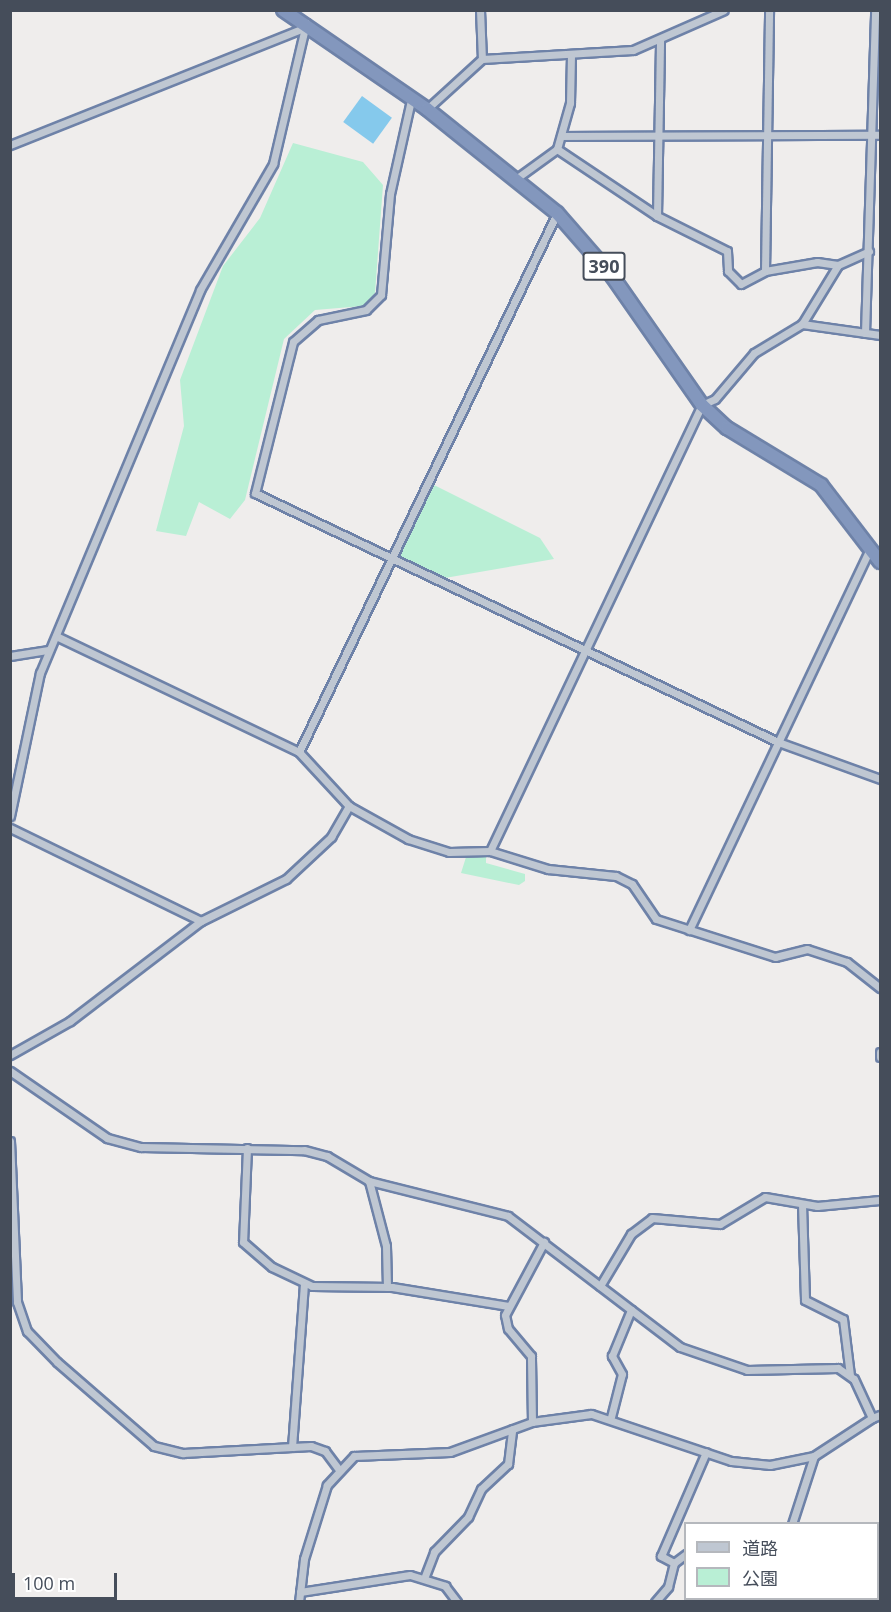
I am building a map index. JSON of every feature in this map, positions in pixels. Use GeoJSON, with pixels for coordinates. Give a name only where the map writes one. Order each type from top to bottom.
{"type":"FeatureCollection","features":[{"type":"Feature","properties":{"kind":"highway","name":"390"},"geometry":{"type":"LineString","coordinates":[[287,12],[427,109],[517,178],[557,213],[612,276],[702,405],[728,428],[821,485],[880,562]]}},
{"type":"Feature","properties":{"kind":"street"},"geometry":{"type":"LineString","coordinates":[[480,10],[482,59]]}},
{"type":"Feature","properties":{"kind":"street"},"geometry":{"type":"LineString","coordinates":[[427,109],[482,59],[633,50],[660,41],[724,10]]}},
{"type":"Feature","properties":{"kind":"street"},"geometry":{"type":"LineString","coordinates":[[765,271],[769,10]]}},
{"type":"Feature","properties":{"kind":"street"},"geometry":{"type":"LineString","coordinates":[[865,333],[877,135],[874,10]]}},
{"type":"Feature","properties":{"kind":"street"},"geometry":{"type":"LineString","coordinates":[[10,145],[298,33],[306,23]]}},
{"type":"Feature","properties":{"kind":"street"},"geometry":{"type":"LineString","coordinates":[[10,816],[32,696],[200,290],[273,164],[306,23]]}},
{"type":"Feature","properties":{"kind":"street"},"geometry":{"type":"LineString","coordinates":[[657,216],[660,41]]}},
{"type":"Feature","properties":{"kind":"street"},"geometry":{"type":"LineString","coordinates":[[517,178],[557,149],[570,103],[571,54]]}},
{"type":"Feature","properties":{"kind":"street"},"geometry":{"type":"LineString","coordinates":[[411,100],[390,194],[381,295],[366,310],[318,320],[293,342],[254,489],[392,559],[778,742],[880,778]]}},
{"type":"Feature","properties":{"kind":"street"},"geometry":{"type":"LineString","coordinates":[[561,136],[877,135]]}},
{"type":"Feature","properties":{"kind":"street"},"geometry":{"type":"LineString","coordinates":[[557,149],[657,216],[727,250],[728,271],[741,284],[765,271],[817,262],[838,265],[869,251]]}},
{"type":"Feature","properties":{"kind":"street"},"geometry":{"type":"LineString","coordinates":[[299,752],[557,213]]}},
{"type":"Feature","properties":{"kind":"street"},"geometry":{"type":"LineString","coordinates":[[490,851],[702,405],[715,399],[754,353],[802,324],[838,265]]}},
{"type":"Feature","properties":{"kind":"street"},"geometry":{"type":"LineString","coordinates":[[802,324],[880,335]]}},
{"type":"Feature","properties":{"kind":"street"},"geometry":{"type":"LineString","coordinates":[[689,930],[870,548]]}},
{"type":"Feature","properties":{"kind":"street"},"geometry":{"type":"LineString","coordinates":[[56,636],[299,752],[349,806],[427,845],[449,852],[490,851],[548,869],[627,880],[656,919],[775,957],[807,949],[846,962],[880,988]]}},
{"type":"Feature","properties":{"kind":"street"},"geometry":{"type":"LineString","coordinates":[[10,656],[50,650]]}},
{"type":"Feature","properties":{"kind":"street"},"geometry":{"type":"LineString","coordinates":[[10,1055],[70,1021],[201,921],[286,879],[331,837],[349,806]]}},
{"type":"Feature","properties":{"kind":"street"},"geometry":{"type":"LineString","coordinates":[[10,828],[201,921]]}},
{"type":"Feature","properties":{"kind":"street"},"geometry":{"type":"LineString","coordinates":[[880,1052],[880,1057]]}},
{"type":"Feature","properties":{"kind":"street"},"geometry":{"type":"LineString","coordinates":[[10,1071],[107,1138],[141,1147],[304,1150],[327,1156],[369,1182],[495,1211],[544,1242],[680,1347],[726,1366],[830,1366],[850,1375]]}},
{"type":"Feature","properties":{"kind":"street"},"geometry":{"type":"LineString","coordinates":[[10,1141],[17,1302],[27,1331],[154,1446],[183,1453],[318,1447],[338,1468]]}},
{"type":"Feature","properties":{"kind":"street"},"geometry":{"type":"LineString","coordinates":[[247,1148],[243,1242],[272,1267],[304,1284],[387,1287],[508,1306]]}},
{"type":"Feature","properties":{"kind":"street"},"geometry":{"type":"LineString","coordinates":[[369,1182],[386,1246],[387,1287]]}},
{"type":"Feature","properties":{"kind":"street"},"geometry":{"type":"LineString","coordinates":[[600,1286],[631,1234],[652,1218],[720,1224],[765,1197],[802,1204],[880,1200]]}},
{"type":"Feature","properties":{"kind":"street"},"geometry":{"type":"LineString","coordinates":[[802,1204],[806,1300],[843,1320],[850,1375],[872,1418]]}},
{"type":"Feature","properties":{"kind":"street"},"geometry":{"type":"LineString","coordinates":[[532,1422],[531,1356],[508,1329],[508,1306],[544,1242]]}},
{"type":"Feature","properties":{"kind":"street"},"geometry":{"type":"LineString","coordinates":[[292,1447],[304,1284]]}},
{"type":"Feature","properties":{"kind":"street"},"geometry":{"type":"LineString","coordinates":[[611,1417],[622,1374],[612,1356],[631,1310]]}},
{"type":"Feature","properties":{"kind":"street"},"geometry":{"type":"LineString","coordinates":[[299,1602],[311,1532],[327,1485],[338,1468],[354,1456],[374,1453],[450,1452],[532,1422],[578,1415],[611,1417],[706,1452],[770,1465],[814,1456],[880,1415]]}},
{"type":"Feature","properties":{"kind":"street"},"geometry":{"type":"LineString","coordinates":[[425,1576],[434,1552],[468,1517],[481,1489],[508,1464],[512,1429]]}},
{"type":"Feature","properties":{"kind":"street"},"geometry":{"type":"LineString","coordinates":[[674,1563],[661,1556],[662,1549],[706,1452]]}},
{"type":"Feature","properties":{"kind":"street"},"geometry":{"type":"LineString","coordinates":[[793,1522],[814,1456]]}},
{"type":"Feature","properties":{"kind":"street"},"geometry":{"type":"LineString","coordinates":[[655,1602],[668,1587],[674,1563],[684,1556]]}},
{"type":"Feature","properties":{"kind":"street"},"geometry":{"type":"LineString","coordinates":[[300,1592],[395,1575],[425,1576],[454,1593],[457,1602]]}},
{"type":"Feature","properties":{"kind":"green space"},"geometry":{"type":"Polygon","coordinates":[[[293,143],[363,162],[383,185],[375,293],[363,306],[315,310],[284,339],[245,500],[230,519],[199,502],[186,536],[156,531],[184,426],[180,380],[223,266],[260,218],[293,143]]]}},
{"type":"Feature","properties":{"kind":"green space"},"geometry":{"type":"Polygon","coordinates":[[[432,484],[540,538],[554,559],[439,579],[395,558],[432,484]]]}},
{"type":"Feature","properties":{"kind":"green space"},"geometry":{"type":"Polygon","coordinates":[[[467,854],[486,855],[486,863],[525,874],[525,881],[519,885],[461,873],[467,854]]]}},
{"type":"Feature","properties":{"kind":"water"},"geometry":{"type":"Polygon","coordinates":[[[362,96],[392,118],[373,144],[343,122],[362,96]]]}}]}
